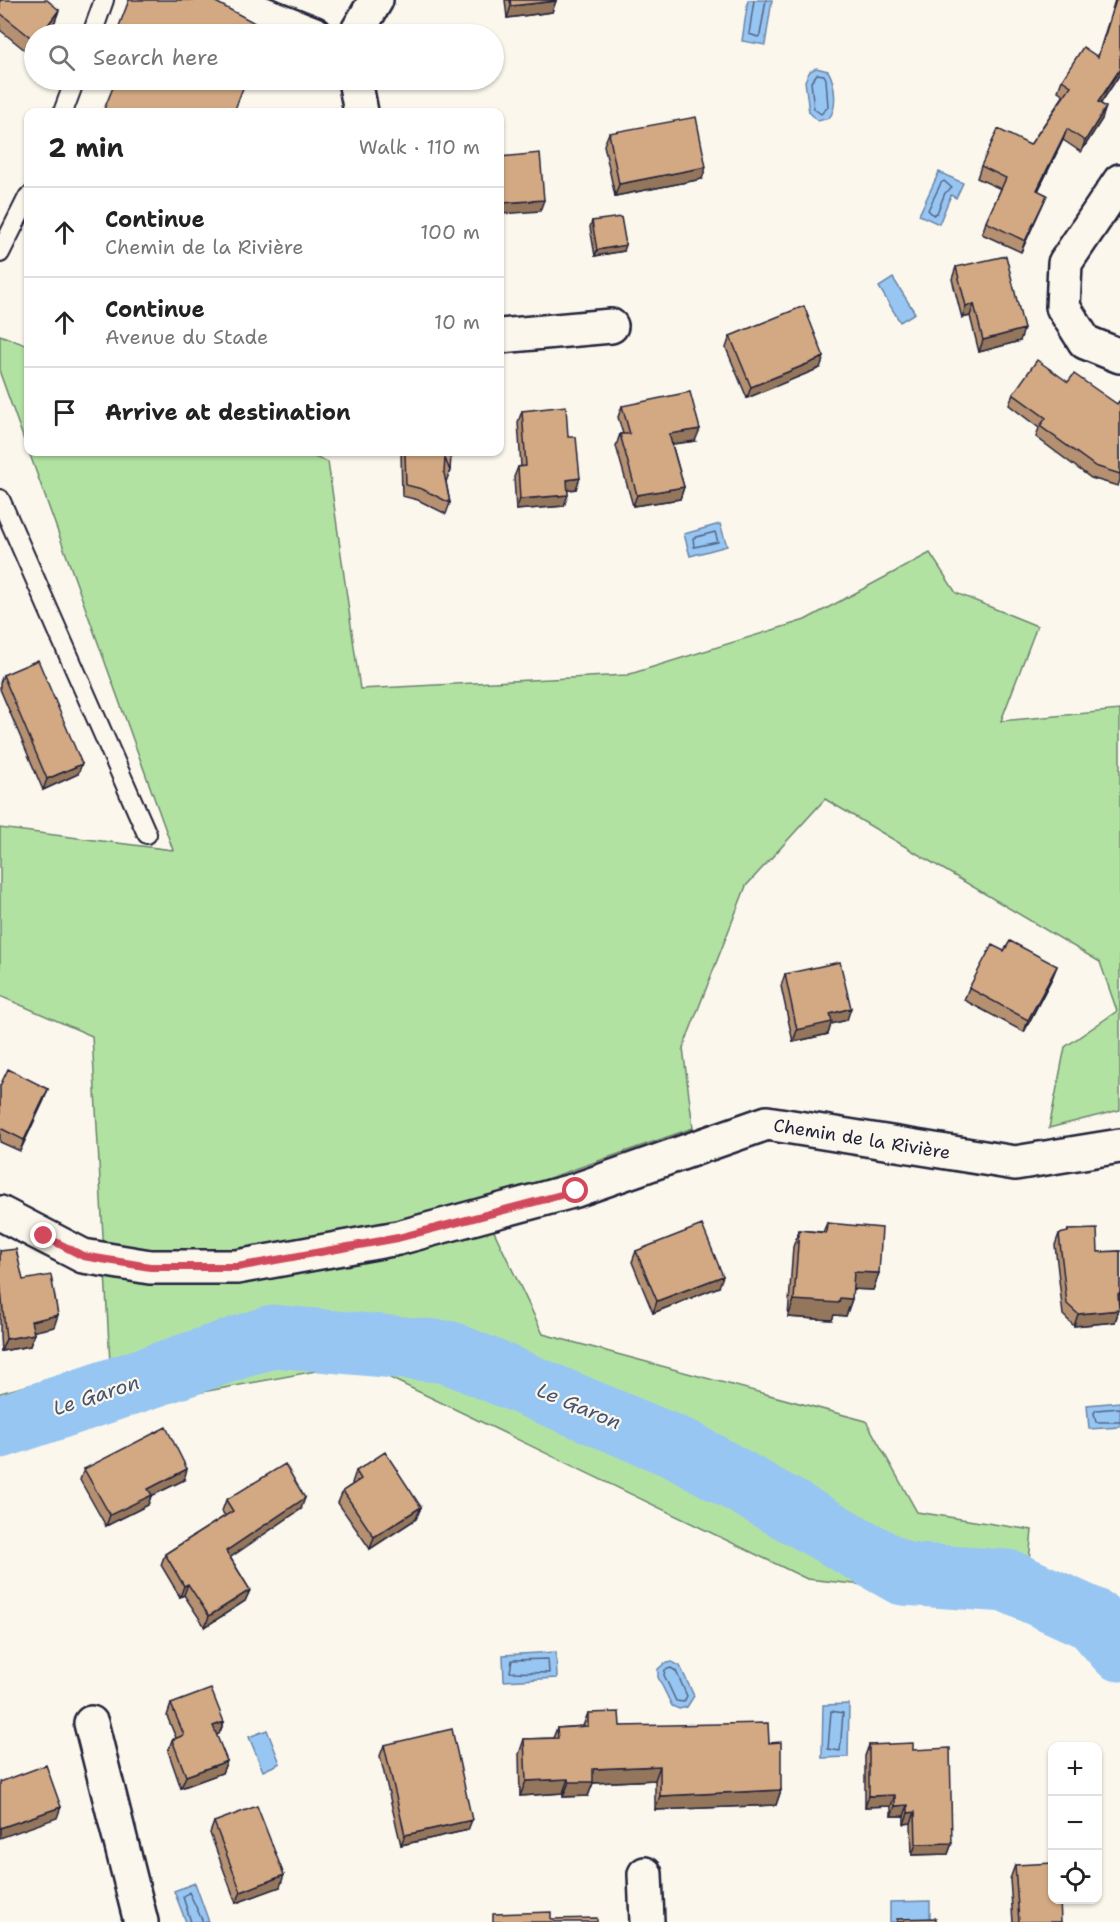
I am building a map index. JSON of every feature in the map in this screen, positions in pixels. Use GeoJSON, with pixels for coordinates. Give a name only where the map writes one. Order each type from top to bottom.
{"type":"FeatureCollection","features":[{"type":"Feature","properties":{"kind":"street"},"geometry":{"type":"LineString","coordinates":[[228,0],[289,24]]}},
{"type":"Feature","properties":{"kind":"street"},"geometry":{"type":"LineString","coordinates":[[362,24],[376,0]]}},
{"type":"Feature","properties":{"kind":"street"},"geometry":{"type":"LineString","coordinates":[[357,90],[360,108]]}},
{"type":"Feature","properties":{"kind":"street"},"geometry":{"type":"LineString","coordinates":[[1120,181],[1065,263],[1063,307],[1085,342],[1120,356]]}},
{"type":"Feature","properties":{"kind":"street"},"geometry":{"type":"LineString","coordinates":[[504,336],[611,326]]}},
{"type":"Feature","properties":{"kind":"street","name":"Chemin de la Rivière"},"geometry":{"type":"LineString","coordinates":[[0,1213],[83,1256],[150,1267],[237,1267],[398,1238],[576,1191],[767,1123],[1015,1163],[1120,1146]]}},
{"type":"Feature","properties":{"kind":"street"},"geometry":{"type":"LineString","coordinates":[[91,1723],[141,1922]]}},
{"type":"Feature","properties":{"kind":"street"},"geometry":{"type":"LineString","coordinates":[[645,1874],[647,1922]]}},
{"type":"Feature","properties":{"kind":"lane"},"geometry":{"type":"LineString","coordinates":[[96,24],[105,0]]}},
{"type":"Feature","properties":{"kind":"lane"},"geometry":{"type":"LineString","coordinates":[[64,108],[71,90]]}},
{"type":"Feature","properties":{"kind":"lane"},"geometry":{"type":"LineString","coordinates":[[0,253],[24,205]]}},
{"type":"Feature","properties":{"kind":"lane"},"geometry":{"type":"LineString","coordinates":[[0,499],[147,834]]}},
{"type":"Feature","properties":{"kind":"green space"},"geometry":{"type":"Polygon","coordinates":[[[0,335],[24,344],[24,440],[0,373],[0,335]]]}},
{"type":"Feature","properties":{"kind":"green space"},"geometry":{"type":"Polygon","coordinates":[[[30,456],[312,456],[328,462],[360,689],[627,675],[805,620],[930,553],[956,593],[1037,626],[1001,721],[1120,710],[1120,1110],[1049,1128],[1065,1047],[1117,1011],[1100,962],[825,799],[746,886],[683,1048],[693,1128],[480,1202],[543,1334],[866,1421],[917,1512],[1032,1530],[1025,1602],[807,1579],[359,1363],[170,1398],[0,1458],[0,1393],[110,1363],[92,1036],[0,996],[0,828],[173,850],[30,456]]]}},
{"type":"Feature","properties":{"kind":"water"},"geometry":{"type":"Polygon","coordinates":[[[748,0],[772,0],[765,45],[742,41],[748,0]]]}},
{"type":"Feature","properties":{"kind":"water"},"geometry":{"type":"Polygon","coordinates":[[[816,68],[828,71],[834,95],[832,114],[829,118],[818,121],[809,112],[805,81],[810,71],[816,68]]]}},
{"type":"Feature","properties":{"kind":"water"},"geometry":{"type":"Polygon","coordinates":[[[939,172],[963,183],[956,198],[951,195],[939,224],[919,215],[939,172]]]}},
{"type":"Feature","properties":{"kind":"water"},"geometry":{"type":"Polygon","coordinates":[[[893,278],[915,313],[900,322],[879,287],[893,278]]]}},
{"type":"Feature","properties":{"kind":"water"},"geometry":{"type":"Polygon","coordinates":[[[720,524],[727,546],[690,556],[684,534],[720,524]]]}},
{"type":"Feature","properties":{"kind":"water"},"geometry":{"type":"Polygon","coordinates":[[[1120,1402],[1120,1427],[1089,1429],[1087,1405],[1120,1402]]]}},
{"type":"Feature","properties":{"kind":"water"},"geometry":{"type":"Polygon","coordinates":[[[556,1652],[557,1678],[504,1681],[503,1655],[556,1652]]]}},
{"type":"Feature","properties":{"kind":"water"},"geometry":{"type":"Polygon","coordinates":[[[672,1662],[680,1666],[694,1696],[687,1707],[679,1709],[672,1706],[658,1677],[658,1669],[672,1662]]]}},
{"type":"Feature","properties":{"kind":"water"},"geometry":{"type":"Polygon","coordinates":[[[849,1704],[848,1757],[822,1758],[823,1705],[849,1704]]]}},
{"type":"Feature","properties":{"kind":"water"},"geometry":{"type":"Polygon","coordinates":[[[267,1730],[280,1763],[263,1771],[249,1737],[267,1730]]]}},
{"type":"Feature","properties":{"kind":"water"},"geometry":{"type":"Polygon","coordinates":[[[195,1883],[209,1922],[186,1922],[174,1891],[195,1883]]]}},
{"type":"Feature","properties":{"kind":"water"},"geometry":{"type":"Polygon","coordinates":[[[930,1901],[930,1922],[890,1922],[890,1902],[930,1901]]]}},
{"type":"Feature","properties":{"kind":"building"},"geometry":{"type":"Polygon","coordinates":[[[0,0],[47,0],[59,10],[48,24],[24,24],[24,32],[0,13],[0,0]]]}},
{"type":"Feature","properties":{"kind":"building"},"geometry":{"type":"Polygon","coordinates":[[[129,0],[212,0],[257,24],[120,24],[129,0]]]}},
{"type":"Feature","properties":{"kind":"building"},"geometry":{"type":"Polygon","coordinates":[[[510,0],[556,0],[556,1],[511,6],[510,0]]]}},
{"type":"Feature","properties":{"kind":"building"},"geometry":{"type":"Polygon","coordinates":[[[1116,0],[1120,0],[1120,69],[1098,102],[1106,107],[1085,141],[1067,129],[1037,190],[1047,195],[1025,241],[986,222],[1006,178],[981,166],[998,129],[1030,145],[1071,86],[1062,80],[1083,47],[1098,57],[1116,0]]]}},
{"type":"Feature","properties":{"kind":"building"},"geometry":{"type":"Polygon","coordinates":[[[112,90],[242,90],[236,108],[105,108],[112,90]]]}},
{"type":"Feature","properties":{"kind":"building"},"geometry":{"type":"Polygon","coordinates":[[[696,117],[706,167],[619,184],[609,133],[696,117]]]}},
{"type":"Feature","properties":{"kind":"building"},"geometry":{"type":"Polygon","coordinates":[[[540,153],[544,200],[504,203],[504,157],[540,153]]]}},
{"type":"Feature","properties":{"kind":"building"},"geometry":{"type":"Polygon","coordinates":[[[621,217],[626,245],[597,250],[592,221],[621,217]]]}},
{"type":"Feature","properties":{"kind":"building"},"geometry":{"type":"Polygon","coordinates":[[[1006,256],[1024,329],[983,340],[974,304],[966,306],[956,267],[1006,256]]]}},
{"type":"Feature","properties":{"kind":"building"},"geometry":{"type":"Polygon","coordinates":[[[804,306],[824,357],[751,387],[730,336],[804,306]]]}},
{"type":"Feature","properties":{"kind":"building"},"geometry":{"type":"Polygon","coordinates":[[[1037,360],[1068,382],[1074,374],[1117,404],[1120,401],[1120,474],[1095,466],[1040,426],[1046,418],[1013,394],[1037,360]]]}},
{"type":"Feature","properties":{"kind":"building"},"geometry":{"type":"Polygon","coordinates":[[[690,392],[700,429],[669,434],[684,487],[637,495],[620,434],[630,434],[622,406],[690,392]]]}},
{"type":"Feature","properties":{"kind":"building"},"geometry":{"type":"Polygon","coordinates":[[[566,406],[568,437],[576,437],[580,478],[567,480],[568,495],[520,499],[518,467],[526,466],[522,411],[566,406]]]}},
{"type":"Feature","properties":{"kind":"building"},"geometry":{"type":"Polygon","coordinates":[[[405,456],[451,456],[450,471],[445,458],[444,473],[450,503],[422,489],[406,485],[405,456]]]}},
{"type":"Feature","properties":{"kind":"building"},"geometry":{"type":"Polygon","coordinates":[[[38,660],[82,764],[47,779],[3,675],[38,660]]]}},
{"type":"Feature","properties":{"kind":"building"},"geometry":{"type":"Polygon","coordinates":[[[1010,941],[1057,966],[1028,1020],[969,988],[992,945],[1004,951],[1010,941]]]}},
{"type":"Feature","properties":{"kind":"building"},"geometry":{"type":"Polygon","coordinates":[[[840,962],[851,1008],[830,1014],[832,1022],[797,1030],[785,974],[840,962]]]}},
{"type":"Feature","properties":{"kind":"building"},"geometry":{"type":"Polygon","coordinates":[[[8,1069],[48,1089],[24,1140],[0,1128],[0,1086],[8,1069]]]}},
{"type":"Feature","properties":{"kind":"building"},"geometry":{"type":"Polygon","coordinates":[[[827,1223],[882,1228],[879,1273],[854,1272],[852,1299],[840,1298],[839,1303],[794,1300],[799,1230],[826,1233],[827,1223]]]}},
{"type":"Feature","properties":{"kind":"building"},"geometry":{"type":"Polygon","coordinates":[[[702,1225],[723,1276],[657,1301],[636,1251],[702,1225]]]}},
{"type":"Feature","properties":{"kind":"building"},"geometry":{"type":"Polygon","coordinates":[[[1097,1229],[1098,1252],[1120,1251],[1119,1310],[1078,1314],[1067,1304],[1059,1234],[1068,1232],[1068,1230],[1097,1229]]]}},
{"type":"Feature","properties":{"kind":"building"},"geometry":{"type":"Polygon","coordinates":[[[16,1249],[23,1280],[51,1275],[58,1315],[31,1321],[34,1334],[6,1339],[0,1280],[0,1251],[16,1249]]]}},
{"type":"Feature","properties":{"kind":"building"},"geometry":{"type":"Polygon","coordinates":[[[166,1427],[187,1469],[148,1489],[152,1495],[110,1515],[84,1469],[166,1427]]]}},
{"type":"Feature","properties":{"kind":"building"},"geometry":{"type":"Polygon","coordinates":[[[385,1452],[421,1507],[374,1537],[343,1491],[361,1479],[356,1471],[385,1452]]]}},
{"type":"Feature","properties":{"kind":"building"},"geometry":{"type":"Polygon","coordinates":[[[285,1464],[305,1498],[226,1551],[250,1590],[209,1616],[188,1584],[184,1586],[165,1554],[233,1511],[226,1500],[285,1464]]]}},
{"type":"Feature","properties":{"kind":"building"},"geometry":{"type":"Polygon","coordinates":[[[211,1689],[224,1722],[213,1726],[227,1761],[186,1776],[172,1740],[184,1735],[171,1704],[211,1689]]]}},
{"type":"Feature","properties":{"kind":"building"},"geometry":{"type":"Polygon","coordinates":[[[619,1712],[620,1726],[768,1723],[769,1743],[781,1742],[781,1790],[660,1796],[660,1766],[593,1769],[593,1782],[569,1782],[568,1779],[526,1781],[524,1739],[558,1738],[557,1728],[588,1726],[588,1713],[619,1712]]]}},
{"type":"Feature","properties":{"kind":"building"},"geometry":{"type":"Polygon","coordinates":[[[452,1729],[472,1820],[405,1835],[384,1745],[452,1729]]]}},
{"type":"Feature","properties":{"kind":"building"},"geometry":{"type":"Polygon","coordinates":[[[913,1743],[913,1750],[950,1748],[952,1843],[916,1844],[915,1812],[908,1813],[908,1805],[895,1806],[895,1795],[869,1796],[869,1745],[913,1743]]]}},
{"type":"Feature","properties":{"kind":"building"},"geometry":{"type":"Polygon","coordinates":[[[46,1765],[61,1807],[0,1828],[0,1782],[46,1765]]]}},
{"type":"Feature","properties":{"kind":"building"},"geometry":{"type":"Polygon","coordinates":[[[257,1806],[284,1875],[241,1892],[214,1822],[257,1806]]]}},
{"type":"Feature","properties":{"kind":"building"},"geometry":{"type":"Polygon","coordinates":[[[1048,1863],[1048,1904],[1060,1904],[1061,1922],[1019,1922],[1015,1865],[1048,1863]]]}},
{"type":"Feature","properties":{"kind":"building"},"geometry":{"type":"Polygon","coordinates":[[[551,1912],[551,1919],[597,1918],[597,1922],[493,1922],[493,1914],[551,1912]]]}},
{"type":"Feature","properties":{"kind":"building"},"geometry":{"type":"Polygon","coordinates":[[[936,1918],[936,1922],[897,1922],[897,1919],[936,1918]]]}},
{"type":"Feature","properties":{"kind":"waterway","name":"Le Garon"},"geometry":{"type":"LineString","coordinates":[[0,1427],[273,1336],[448,1352],[687,1452],[903,1574],[1008,1581],[1094,1620],[1120,1650]]}},
{"type":"Feature","properties":{"kind":"route"},"geometry":{"type":"LineString","coordinates":[[44,1236],[83,1256],[150,1267],[237,1267],[398,1238],[576,1191]]}}]}
